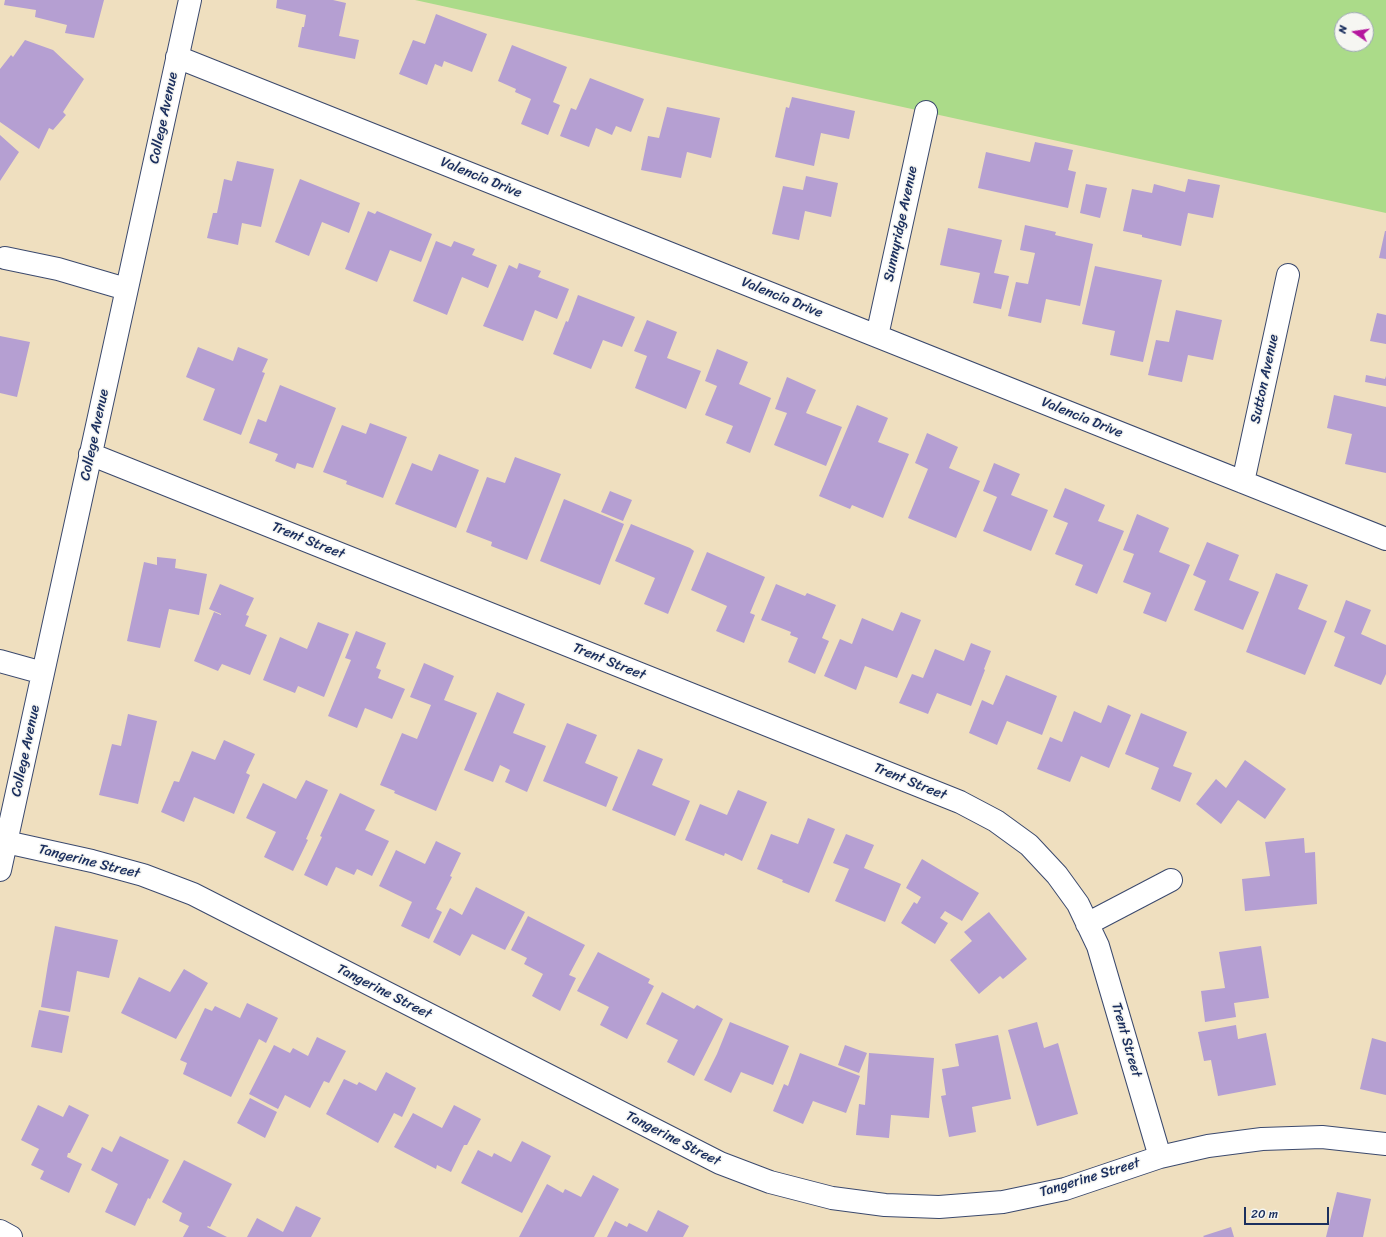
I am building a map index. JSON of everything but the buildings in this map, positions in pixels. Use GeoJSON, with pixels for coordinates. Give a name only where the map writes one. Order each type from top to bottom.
{"type":"FeatureCollection","features":[{"type":"Feature","properties":{"kind":"street","name":"College Avenue"},"geometry":{"type":"LineString","coordinates":[[0,870],[190,0]]}},
{"type":"Feature","properties":{"kind":"street","name":"Valencia Drive"},"geometry":{"type":"LineString","coordinates":[[177,56],[1386,539]]}},
{"type":"Feature","properties":{"kind":"street","name":"Sunnyridge Avenue"},"geometry":{"type":"LineString","coordinates":[[877,336],[926,112]]}},
{"type":"Feature","properties":{"kind":"street"},"geometry":{"type":"LineString","coordinates":[[6,258],[58,269],[126,289]]}},
{"type":"Feature","properties":{"kind":"street","name":"Sutton Avenue"},"geometry":{"type":"LineString","coordinates":[[1243,482],[1288,275]]}},
{"type":"Feature","properties":{"kind":"street","name":"Trent Street"},"geometry":{"type":"LineString","coordinates":[[90,454],[960,802],[996,821],[1029,845],[1057,875],[1078,904],[1098,946],[1160,1157]]}},
{"type":"Feature","properties":{"kind":"street"},"geometry":{"type":"LineString","coordinates":[[0,662],[43,672]]}},
{"type":"Feature","properties":{"kind":"street","name":"Tangerine Street"},"geometry":{"type":"LineString","coordinates":[[6,842],[92,861],[143,875],[193,894],[720,1163],[770,1182],[832,1198],[885,1205],[940,1207],[1003,1202],[1065,1189],[1160,1157],[1208,1146],[1262,1139],[1322,1137],[1386,1144]]}},
{"type":"Feature","properties":{"kind":"street"},"geometry":{"type":"LineString","coordinates":[[1087,924],[1171,880]]}},
{"type":"Feature","properties":{"kind":"street"},"geometry":{"type":"LineString","coordinates":[[0,1231],[11,1237]]}},
{"type":"Feature","properties":{"kind":"green space"},"geometry":{"type":"Polygon","coordinates":[[[415,0],[1386,0],[1386,213],[415,0]]]}}]}
